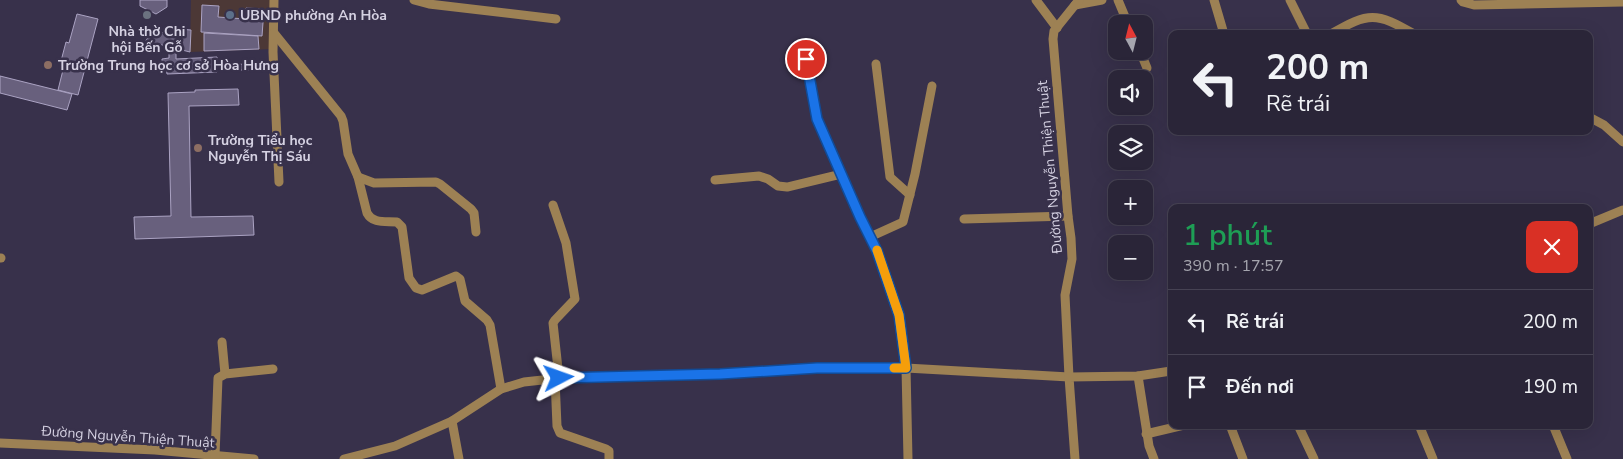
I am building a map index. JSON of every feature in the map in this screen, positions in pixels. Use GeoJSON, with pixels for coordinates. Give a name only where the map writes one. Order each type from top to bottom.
{"type":"FeatureCollection","features":[{"type":"Feature","properties":{"kind":"street"},"geometry":{"type":"LineString","coordinates":[[274,0],[279,182]]}},
{"type":"Feature","properties":{"kind":"street"},"geometry":{"type":"LineString","coordinates":[[414,0],[429,4],[556,19]]}},
{"type":"Feature","properties":{"kind":"street"},"geometry":{"type":"LineString","coordinates":[[1036,0],[1057,28]]}},
{"type":"Feature","properties":{"kind":"street"},"geometry":{"type":"LineString","coordinates":[[1077,3],[1102,0]]}},
{"type":"Feature","properties":{"kind":"street"},"geometry":{"type":"LineString","coordinates":[[1118,0],[1124,15]]}},
{"type":"Feature","properties":{"kind":"street"},"geometry":{"type":"LineString","coordinates":[[1214,0],[1223,30]]}},
{"type":"Feature","properties":{"kind":"street"},"geometry":{"type":"LineString","coordinates":[[1290,0],[1304,30]]}},
{"type":"Feature","properties":{"kind":"street"},"geometry":{"type":"LineString","coordinates":[[1461,0],[1474,5],[1623,2]]}},
{"type":"Feature","properties":{"kind":"street","name":"Đường Nguyễn Thiện Thuật"},"geometry":{"type":"LineString","coordinates":[[1075,459],[1065,295],[1072,252],[1053,49],[1054,31],[1077,3]]}},
{"type":"Feature","properties":{"kind":"street"},"geometry":{"type":"LineString","coordinates":[[1339,30],[1364,18],[1375,16],[1395,23],[1407,30]]}},
{"type":"Feature","properties":{"kind":"street"},"geometry":{"type":"LineString","coordinates":[[274,33],[344,121],[348,154],[358,177],[366,213],[370,218],[377,221],[397,222],[402,227],[409,276],[416,288],[422,290],[454,276],[460,279],[465,301],[487,320],[490,325],[501,389]]}},
{"type":"Feature","properties":{"kind":"street"},"geometry":{"type":"LineString","coordinates":[[806,59],[817,119],[877,251],[899,315],[906,368],[908,459]]}},
{"type":"Feature","properties":{"kind":"street"},"geometry":{"type":"LineString","coordinates":[[1144,60],[1147,68]]}},
{"type":"Feature","properties":{"kind":"street"},"geometry":{"type":"LineString","coordinates":[[876,64],[890,176],[910,195]]}},
{"type":"Feature","properties":{"kind":"street"},"geometry":{"type":"LineString","coordinates":[[870,237],[903,222],[932,86]]}},
{"type":"Feature","properties":{"kind":"street"},"geometry":{"type":"LineString","coordinates":[[1593,119],[1623,142]]}},
{"type":"Feature","properties":{"kind":"street"},"geometry":{"type":"LineString","coordinates":[[715,180],[758,176],[768,179],[778,186],[788,187],[841,174]]}},
{"type":"Feature","properties":{"kind":"street"},"geometry":{"type":"LineString","coordinates":[[358,177],[374,182],[436,182],[471,208],[474,213],[476,232]]}},
{"type":"Feature","properties":{"kind":"street"},"geometry":{"type":"LineString","coordinates":[[553,205],[566,242],[575,299],[553,323],[558,426],[560,433],[606,449],[609,451],[609,459]]}},
{"type":"Feature","properties":{"kind":"street"},"geometry":{"type":"LineString","coordinates":[[1593,222],[1623,210]]}},
{"type":"Feature","properties":{"kind":"street"},"geometry":{"type":"LineString","coordinates":[[964,220],[1068,216]]}},
{"type":"Feature","properties":{"kind":"street"},"geometry":{"type":"LineString","coordinates":[[222,342],[225,374]]}},
{"type":"Feature","properties":{"kind":"street"},"geometry":{"type":"LineString","coordinates":[[344,459],[395,446],[452,421],[501,389],[524,382],[817,368],[906,368],[1069,377],[1138,376],[1168,371]]}},
{"type":"Feature","properties":{"kind":"street"},"geometry":{"type":"LineString","coordinates":[[215,456],[218,378],[225,374],[273,369]]}},
{"type":"Feature","properties":{"kind":"street"},"geometry":{"type":"LineString","coordinates":[[1138,376],[1148,446],[1154,459]]}},
{"type":"Feature","properties":{"kind":"street"},"geometry":{"type":"LineString","coordinates":[[452,421],[459,459]]}},
{"type":"Feature","properties":{"kind":"street"},"geometry":{"type":"LineString","coordinates":[[1146,434],[1168,429]]}},
{"type":"Feature","properties":{"kind":"street"},"geometry":{"type":"LineString","coordinates":[[1232,429],[1243,459]]}},
{"type":"Feature","properties":{"kind":"street"},"geometry":{"type":"LineString","coordinates":[[1300,429],[1314,459]]}},
{"type":"Feature","properties":{"kind":"street"},"geometry":{"type":"LineString","coordinates":[[1421,429],[1433,459]]}},
{"type":"Feature","properties":{"kind":"street"},"geometry":{"type":"LineString","coordinates":[[1555,429],[1567,459]]}},
{"type":"Feature","properties":{"kind":"street","name":"Đường Nguyễn Thiện Thuật"},"geometry":{"type":"LineString","coordinates":[[0,443],[254,459]]}},
{"type":"Feature","properties":{"kind":"shaded area","name":"UBND phường An Hòa"},"geometry":{"type":"Polygon","coordinates":[[[191,0],[270,0],[271,49],[190,52],[191,0]]]}},
{"type":"Feature","properties":{"kind":"building"},"geometry":{"type":"Polygon","coordinates":[[[140,0],[167,0],[167,7],[156,14],[140,6],[140,0]]]}},
{"type":"Feature","properties":{"kind":"building"},"geometry":{"type":"Polygon","coordinates":[[[202,5],[219,6],[218,17],[246,19],[246,8],[264,9],[262,36],[201,32],[202,5]]]}},
{"type":"Feature","properties":{"kind":"building"},"geometry":{"type":"Polygon","coordinates":[[[77,14],[98,19],[78,95],[58,90],[65,62],[61,61],[66,42],[69,43],[77,14]]]}},
{"type":"Feature","properties":{"kind":"building"},"geometry":{"type":"Polygon","coordinates":[[[152,29],[179,38],[179,29],[191,30],[190,52],[146,41],[152,29]]]}},
{"type":"Feature","properties":{"kind":"building"},"geometry":{"type":"Polygon","coordinates":[[[204,33],[258,36],[259,49],[204,51],[204,33]]]}},
{"type":"Feature","properties":{"kind":"building"},"geometry":{"type":"Polygon","coordinates":[[[169,53],[176,53],[176,59],[217,57],[217,72],[167,74],[166,66],[162,66],[162,59],[169,58],[169,53]]]}},
{"type":"Feature","properties":{"kind":"building"},"geometry":{"type":"Polygon","coordinates":[[[248,64],[249,70],[220,70],[220,65],[248,64]]]}},
{"type":"Feature","properties":{"kind":"building"},"geometry":{"type":"Polygon","coordinates":[[[0,76],[72,94],[67,110],[0,93],[0,76]]]}},
{"type":"Feature","properties":{"kind":"building"},"geometry":{"type":"Polygon","coordinates":[[[238,89],[239,105],[189,106],[191,217],[253,216],[254,235],[135,239],[134,217],[171,216],[168,93],[238,89]]]}},
{"type":"Feature","properties":{"kind":"slow traffic"},"geometry":{"type":"LineString","coordinates":[[877,250],[899,315],[906,368],[894,368]]}},
{"type":"Feature","properties":{"kind":"place","name":"Nhà thờ Chi hội Bến Gỗ"},"geometry":{"type":"Point","coordinates":[147,15]}},
{"type":"Feature","properties":{"kind":"place","name":"UBND phường An Hòa"},"geometry":{"type":"Point","coordinates":[230,15]}},
{"type":"Feature","properties":{"kind":"place","name":"Trường Trung học cơ sở Hòa Hưng"},"geometry":{"type":"Point","coordinates":[48,65]}},
{"type":"Feature","properties":{"kind":"place","name":"Trường Tiểu học Nguyễn Thị Sáu"},"geometry":{"type":"Point","coordinates":[198,148]}},
{"type":"Feature","properties":{"kind":"route"},"geometry":{"type":"LineString","coordinates":[[559,378],[720,374],[817,368],[906,368],[899,315],[877,251],[817,119],[806,59]]}}]}
